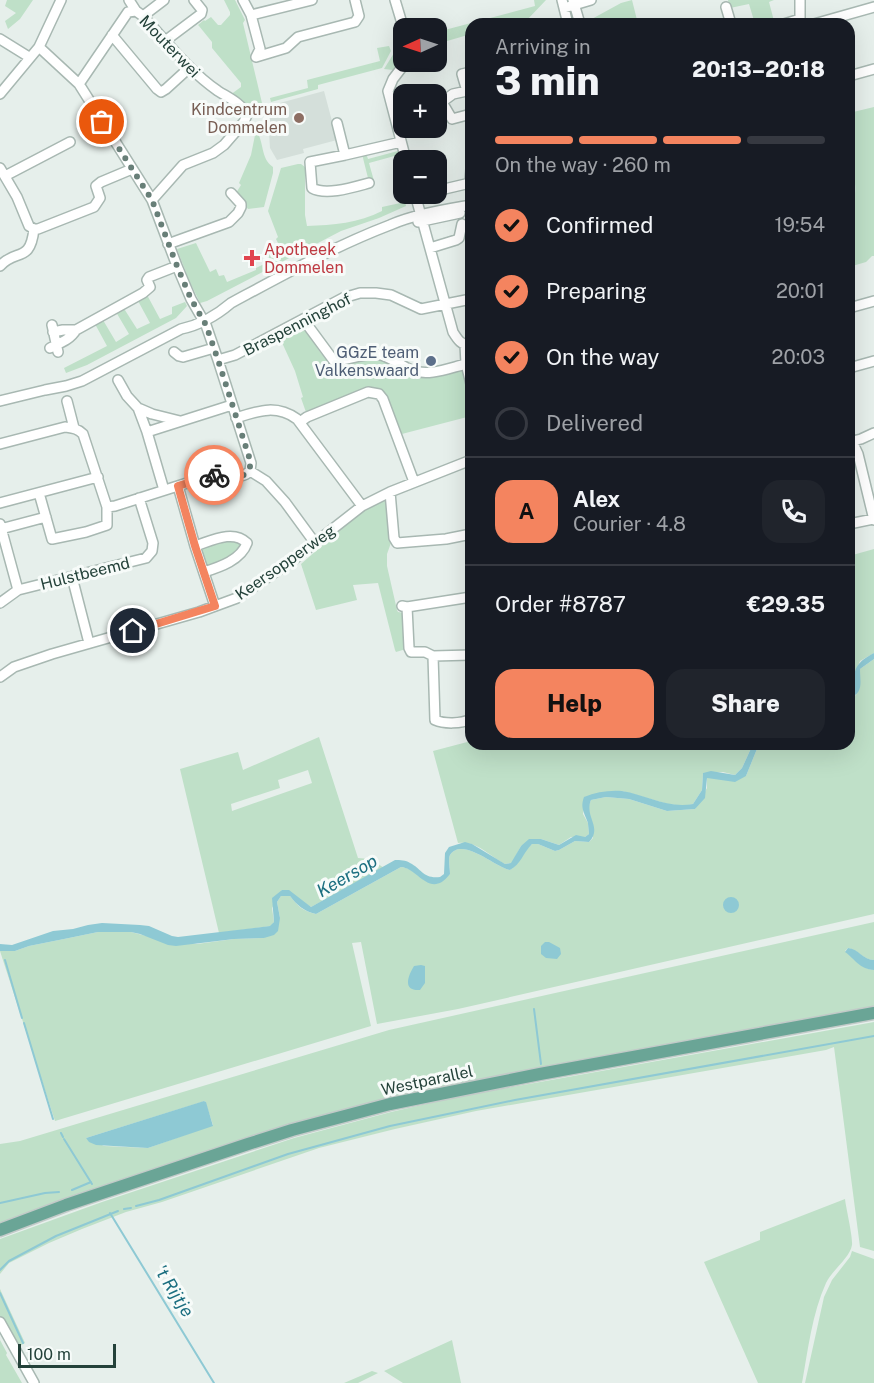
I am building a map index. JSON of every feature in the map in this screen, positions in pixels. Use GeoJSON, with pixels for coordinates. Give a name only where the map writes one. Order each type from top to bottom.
{"type":"FeatureCollection","features":[{"type":"Feature","properties":{"kind":"main road","name":"Westparallel"},"geometry":{"type":"LineString","coordinates":[[0,1230],[66,1205],[259,1140],[390,1104],[529,1076],[874,1013]]}},
{"type":"Feature","properties":{"kind":"main road","name":"Westparallel"},"geometry":{"type":"LineString","coordinates":[[0,1236],[250,1150],[391,1109],[874,1020]]}},
{"type":"Feature","properties":{"kind":"street"},"geometry":{"type":"LineString","coordinates":[[0,94],[39,47],[61,0]]}},
{"type":"Feature","properties":{"kind":"street","name":"Mouterwei"},"geometry":{"type":"LineString","coordinates":[[129,0],[189,68],[244,109],[247,115],[224,145],[213,153],[183,165],[152,200]]}},
{"type":"Feature","properties":{"kind":"street"},"geometry":{"type":"LineString","coordinates":[[79,84],[128,12],[139,13],[164,0]]}},
{"type":"Feature","properties":{"kind":"street"},"geometry":{"type":"LineString","coordinates":[[165,41],[201,14],[202,10],[195,0]]}},
{"type":"Feature","properties":{"kind":"street"},"geometry":{"type":"LineString","coordinates":[[243,0],[251,15],[260,49],[256,57],[286,48],[298,37],[355,22],[359,16],[355,0]]}},
{"type":"Feature","properties":{"kind":"street"},"geometry":{"type":"LineString","coordinates":[[251,15],[312,0]]}},
{"type":"Feature","properties":{"kind":"street"},"geometry":{"type":"LineString","coordinates":[[395,0],[400,18]]}},
{"type":"Feature","properties":{"kind":"street"},"geometry":{"type":"LineString","coordinates":[[562,4],[591,0]]}},
{"type":"Feature","properties":{"kind":"street"},"geometry":{"type":"LineString","coordinates":[[800,0],[800,18]]}},
{"type":"Feature","properties":{"kind":"street"},"geometry":{"type":"LineString","coordinates":[[574,2],[578,18]]}},
{"type":"Feature","properties":{"kind":"street"},"geometry":{"type":"LineString","coordinates":[[726,7],[729,18]]}},
{"type":"Feature","properties":{"kind":"street"},"geometry":{"type":"LineString","coordinates":[[835,18],[874,7]]}},
{"type":"Feature","properties":{"kind":"street"},"geometry":{"type":"LineString","coordinates":[[112,35],[161,92],[189,68]]}},
{"type":"Feature","properties":{"kind":"street"},"geometry":{"type":"LineString","coordinates":[[0,39],[29,57]]}},
{"type":"Feature","properties":{"kind":"street"},"geometry":{"type":"LineString","coordinates":[[39,47],[79,84],[152,200],[177,266],[214,348],[251,463],[246,475],[238,477],[218,474],[107,507]]}},
{"type":"Feature","properties":{"kind":"street"},"geometry":{"type":"LineString","coordinates":[[855,74],[874,69]]}},
{"type":"Feature","properties":{"kind":"street"},"geometry":{"type":"LineString","coordinates":[[393,101],[388,91],[398,72]]}},
{"type":"Feature","properties":{"kind":"street"},"geometry":{"type":"LineString","coordinates":[[447,98],[465,91]]}},
{"type":"Feature","properties":{"kind":"street"},"geometry":{"type":"LineString","coordinates":[[447,113],[452,119],[465,116]]}},
{"type":"Feature","properties":{"kind":"street"},"geometry":{"type":"LineString","coordinates":[[337,123],[345,155]]}},
{"type":"Feature","properties":{"kind":"street"},"geometry":{"type":"LineString","coordinates":[[401,138],[403,150]]}},
{"type":"Feature","properties":{"kind":"street"},"geometry":{"type":"LineString","coordinates":[[70,142],[3,178],[17,197],[29,226],[34,229],[94,207],[99,198],[96,186],[132,169]]}},
{"type":"Feature","properties":{"kind":"street"},"geometry":{"type":"LineString","coordinates":[[369,183],[343,190],[316,190],[312,188],[310,162],[401,142]]}},
{"type":"Feature","properties":{"kind":"street"},"geometry":{"type":"LineString","coordinates":[[447,188],[465,184]]}},
{"type":"Feature","properties":{"kind":"street"},"geometry":{"type":"LineString","coordinates":[[168,244],[229,222],[241,207],[231,193]]}},
{"type":"Feature","properties":{"kind":"street"},"geometry":{"type":"LineString","coordinates":[[417,204],[453,332],[458,340],[465,344]]}},
{"type":"Feature","properties":{"kind":"street"},"geometry":{"type":"LineString","coordinates":[[421,218],[438,210],[465,207]]}},
{"type":"Feature","properties":{"kind":"street"},"geometry":{"type":"LineString","coordinates":[[0,401],[75,384],[181,329],[191,320],[202,318],[219,306],[231,303],[343,244],[390,224],[465,212]]}},
{"type":"Feature","properties":{"kind":"street"},"geometry":{"type":"LineString","coordinates":[[430,248],[459,238],[462,224]]}},
{"type":"Feature","properties":{"kind":"street"},"geometry":{"type":"LineString","coordinates":[[0,266],[4,261],[24,253],[29,248],[34,229]]}},
{"type":"Feature","properties":{"kind":"street"},"geometry":{"type":"LineString","coordinates":[[76,330],[73,336],[55,348],[53,328],[76,330],[143,293],[150,287],[147,280],[149,277],[177,266]]}},
{"type":"Feature","properties":{"kind":"street","name":"Braspenninghof"},"geometry":{"type":"LineString","coordinates":[[218,360],[235,355],[343,298],[360,293],[391,295],[421,309],[465,300]]}},
{"type":"Feature","properties":{"kind":"street"},"geometry":{"type":"LineString","coordinates":[[855,306],[874,301]]}},
{"type":"Feature","properties":{"kind":"street"},"geometry":{"type":"LineString","coordinates":[[303,319],[334,361],[380,355],[414,371],[426,374],[465,364]]}},
{"type":"Feature","properties":{"kind":"street"},"geometry":{"type":"LineString","coordinates":[[174,352],[183,357],[214,348]]}},
{"type":"Feature","properties":{"kind":"street"},"geometry":{"type":"LineString","coordinates":[[855,366],[874,361]]}},
{"type":"Feature","properties":{"kind":"street"},"geometry":{"type":"LineString","coordinates":[[118,380],[127,396],[138,408],[164,490]]}},
{"type":"Feature","properties":{"kind":"street"},"geometry":{"type":"LineString","coordinates":[[300,422],[368,392],[379,394],[383,399],[414,482]]}},
{"type":"Feature","properties":{"kind":"street"},"geometry":{"type":"LineString","coordinates":[[67,401],[74,428]]}},
{"type":"Feature","properties":{"kind":"street"},"geometry":{"type":"LineString","coordinates":[[147,432],[232,405]]}},
{"type":"Feature","properties":{"kind":"street"},"geometry":{"type":"LineString","coordinates":[[138,408],[163,418],[182,421]]}},
{"type":"Feature","properties":{"kind":"street"},"geometry":{"type":"LineString","coordinates":[[236,418],[262,410],[287,412],[300,422],[363,506]]}},
{"type":"Feature","properties":{"kind":"street"},"geometry":{"type":"LineString","coordinates":[[0,444],[64,427],[74,428],[83,434],[107,507],[107,525],[52,539],[39,492]]}},
{"type":"Feature","properties":{"kind":"street"},"geometry":{"type":"LineString","coordinates":[[855,438],[861,439],[872,433]]}},
{"type":"Feature","properties":{"kind":"street"},"geometry":{"type":"LineString","coordinates":[[855,448],[874,520],[855,523]]}},
{"type":"Feature","properties":{"kind":"street","name":"Keersopperweg"},"geometry":{"type":"LineString","coordinates":[[89,644],[237,598],[363,506],[390,492],[465,462]]}},
{"type":"Feature","properties":{"kind":"street"},"geometry":{"type":"LineString","coordinates":[[249,471],[266,481],[285,502],[315,543]]}},
{"type":"Feature","properties":{"kind":"street"},"geometry":{"type":"LineString","coordinates":[[0,503],[98,477]]}},
{"type":"Feature","properties":{"kind":"street"},"geometry":{"type":"LineString","coordinates":[[178,486],[215,606]]}},
{"type":"Feature","properties":{"kind":"street"},"geometry":{"type":"LineString","coordinates":[[390,492],[393,545],[465,535]]}},
{"type":"Feature","properties":{"kind":"street","name":"Hulstbeemd"},"geometry":{"type":"LineString","coordinates":[[0,603],[18,590],[146,558],[152,551],[153,543],[139,498]]}},
{"type":"Feature","properties":{"kind":"street"},"geometry":{"type":"LineString","coordinates":[[18,590],[2,543],[1,526],[46,517]]}},
{"type":"Feature","properties":{"kind":"street"},"geometry":{"type":"LineString","coordinates":[[195,546],[227,536],[243,539],[247,543],[244,551],[224,566],[204,572]]}},
{"type":"Feature","properties":{"kind":"street"},"geometry":{"type":"LineString","coordinates":[[0,677],[14,667],[89,644],[72,576]]}},
{"type":"Feature","properties":{"kind":"street"},"geometry":{"type":"LineString","coordinates":[[465,598],[405,607],[411,652],[425,652],[433,656],[465,655]]}},
{"type":"Feature","properties":{"kind":"street"},"geometry":{"type":"LineString","coordinates":[[433,656],[435,720],[465,722]]}},
{"type":"Feature","properties":{"kind":"street"},"geometry":{"type":"LineString","coordinates":[[0,1322],[34,1383]]}},
{"type":"Feature","properties":{"kind":"shaded area","name":"Kindcentrum Dommelen"},"geometry":{"type":"Polygon","coordinates":[[[324,91],[337,140],[303,149],[304,153],[277,160],[270,148],[269,132],[271,129],[265,107],[324,91]]]}},
{"type":"Feature","properties":{"kind":"green space"},"geometry":{"type":"Polygon","coordinates":[[[7,0],[33,0],[20,19],[8,29],[5,21],[16,13],[5,6],[7,0]]]}},
{"type":"Feature","properties":{"kind":"green space"},"geometry":{"type":"Polygon","coordinates":[[[224,0],[235,0],[245,20],[243,23],[262,103],[246,108],[230,95],[241,87],[241,83],[212,48],[212,42],[198,25],[211,17],[218,25],[221,25],[230,15],[224,0]]]}},
{"type":"Feature","properties":{"kind":"green space"},"geometry":{"type":"Polygon","coordinates":[[[534,0],[546,0],[529,18],[490,18],[535,6],[534,0]]]}},
{"type":"Feature","properties":{"kind":"green space"},"geometry":{"type":"Polygon","coordinates":[[[632,0],[636,18],[594,18],[621,3],[632,0]]]}},
{"type":"Feature","properties":{"kind":"green space"},"geometry":{"type":"Polygon","coordinates":[[[728,0],[774,0],[769,2],[773,18],[753,18],[749,4],[730,8],[728,0]]]}},
{"type":"Feature","properties":{"kind":"green space"},"geometry":{"type":"Polygon","coordinates":[[[465,25],[465,36],[447,41],[447,29],[465,25]]]}},
{"type":"Feature","properties":{"kind":"green space"},"geometry":{"type":"Polygon","coordinates":[[[389,46],[391,51],[382,68],[318,85],[318,89],[271,102],[270,98],[308,88],[307,80],[380,61],[377,48],[389,46]]]}},
{"type":"Feature","properties":{"kind":"green space"},"geometry":{"type":"Polygon","coordinates":[[[393,55],[393,70],[384,69],[393,55]]]}},
{"type":"Feature","properties":{"kind":"green space"},"geometry":{"type":"Polygon","coordinates":[[[874,107],[874,256],[866,262],[855,265],[855,190],[855,112],[874,107]]]}},
{"type":"Feature","properties":{"kind":"green space"},"geometry":{"type":"Polygon","coordinates":[[[256,130],[264,155],[273,167],[273,173],[264,207],[248,209],[236,193],[251,155],[256,130]]]}},
{"type":"Feature","properties":{"kind":"green space"},"geometry":{"type":"Polygon","coordinates":[[[393,152],[393,156],[369,163],[374,181],[369,182],[362,154],[366,153],[368,159],[393,152]]]}},
{"type":"Feature","properties":{"kind":"green space"},"geometry":{"type":"Polygon","coordinates":[[[298,164],[305,167],[307,226],[355,221],[382,211],[382,207],[396,204],[406,204],[406,206],[341,231],[200,303],[177,249],[196,243],[210,272],[216,269],[219,276],[224,275],[227,282],[256,270],[270,261],[267,250],[279,245],[268,211],[281,168],[298,164]]]}},
{"type":"Feature","properties":{"kind":"green space"},"geometry":{"type":"Polygon","coordinates":[[[146,293],[160,319],[172,314],[172,307],[185,302],[187,306],[176,318],[87,365],[66,373],[64,368],[107,346],[95,324],[103,320],[116,342],[129,334],[116,312],[123,307],[137,329],[150,323],[137,299],[146,293]]]}},
{"type":"Feature","properties":{"kind":"green space"},"geometry":{"type":"Polygon","coordinates":[[[302,325],[328,361],[379,358],[416,374],[464,369],[465,418],[398,435],[378,390],[307,415],[295,371],[279,336],[302,325]]]}},
{"type":"Feature","properties":{"kind":"green space"},"geometry":{"type":"Polygon","coordinates":[[[385,500],[392,540],[387,554],[387,566],[397,610],[404,613],[406,649],[396,652],[378,583],[353,585],[357,600],[316,610],[301,564],[334,533],[371,505],[385,500]]]}},
{"type":"Feature","properties":{"kind":"green space"},"geometry":{"type":"Polygon","coordinates":[[[225,539],[240,542],[242,547],[222,562],[206,568],[199,549],[225,539]]]}},
{"type":"Feature","properties":{"kind":"green space"},"geometry":{"type":"Polygon","coordinates":[[[874,549],[874,653],[860,661],[855,673],[855,554],[874,549]]]}},
{"type":"Feature","properties":{"kind":"green space"},"geometry":{"type":"Polygon","coordinates":[[[874,659],[874,914],[458,1009],[377,1024],[361,942],[352,943],[371,1026],[55,1121],[0,951],[15,951],[98,932],[131,932],[197,944],[264,938],[280,918],[277,902],[281,896],[290,896],[301,908],[316,914],[401,867],[430,883],[450,874],[449,857],[455,850],[462,849],[479,854],[510,870],[532,844],[555,851],[575,841],[589,842],[593,838],[588,808],[591,800],[606,797],[629,799],[667,811],[695,809],[707,788],[707,778],[746,776],[757,750],[855,750],[855,695],[860,669],[874,659]]]}},
{"type":"Feature","properties":{"kind":"green space"},"geometry":{"type":"Polygon","coordinates":[[[319,737],[358,858],[371,859],[384,868],[311,907],[282,890],[272,908],[274,922],[271,926],[219,933],[180,769],[238,752],[243,770],[319,737]],[[308,770],[278,780],[280,788],[231,804],[232,811],[312,783],[308,770]]]}},
{"type":"Feature","properties":{"kind":"green space"},"geometry":{"type":"Polygon","coordinates":[[[465,743],[465,750],[750,750],[742,768],[735,775],[723,772],[703,773],[702,790],[693,804],[683,806],[668,804],[622,791],[585,797],[583,814],[588,823],[589,834],[585,837],[571,837],[559,845],[541,839],[521,846],[512,863],[505,864],[477,846],[458,843],[433,751],[465,743]]]}},
{"type":"Feature","properties":{"kind":"green space"},"geometry":{"type":"Polygon","coordinates":[[[874,922],[874,960],[852,949],[848,948],[845,951],[861,965],[874,970],[874,1011],[418,1095],[0,1227],[0,1144],[20,1141],[389,1030],[874,922]],[[205,1101],[86,1138],[104,1146],[148,1148],[213,1125],[205,1101]]]}},
{"type":"Feature","properties":{"kind":"green space"},"geometry":{"type":"Polygon","coordinates":[[[874,1022],[874,1251],[860,1247],[834,1047],[476,1111],[319,1148],[162,1202],[126,1212],[82,1229],[9,1263],[0,1274],[0,1239],[102,1202],[294,1138],[457,1097],[874,1022]]]}},
{"type":"Feature","properties":{"kind":"green space"},"geometry":{"type":"Polygon","coordinates":[[[845,1199],[851,1250],[829,1278],[821,1295],[811,1332],[802,1383],[758,1383],[704,1262],[760,1240],[760,1232],[845,1199]]]}},
{"type":"Feature","properties":{"kind":"green space"},"geometry":{"type":"Polygon","coordinates":[[[852,1251],[874,1259],[874,1383],[805,1383],[824,1297],[832,1280],[852,1251]]]}},
{"type":"Feature","properties":{"kind":"green space"},"geometry":{"type":"Polygon","coordinates":[[[0,1289],[25,1343],[18,1347],[0,1316],[0,1289]]]}},
{"type":"Feature","properties":{"kind":"green space"},"geometry":{"type":"Polygon","coordinates":[[[0,1340],[6,1355],[22,1383],[0,1383],[0,1340]]]}},
{"type":"Feature","properties":{"kind":"green space"},"geometry":{"type":"Polygon","coordinates":[[[452,1340],[461,1383],[403,1383],[384,1371],[452,1340]]]}},
{"type":"Feature","properties":{"kind":"green space"},"geometry":{"type":"Polygon","coordinates":[[[372,1371],[378,1373],[358,1383],[344,1383],[372,1371]]]}},
{"type":"Feature","properties":{"kind":"water"},"geometry":{"type":"Polygon","coordinates":[[[874,653],[874,659],[860,669],[859,690],[855,695],[855,672],[863,660],[874,653]]]}},
{"type":"Feature","properties":{"kind":"water"},"geometry":{"type":"Polygon","coordinates":[[[750,750],[757,750],[746,776],[735,782],[707,778],[705,798],[695,809],[667,811],[629,799],[606,797],[591,800],[589,806],[594,832],[589,842],[575,841],[555,851],[532,844],[517,865],[510,870],[479,854],[462,849],[455,850],[450,855],[450,874],[436,884],[424,881],[413,872],[401,867],[316,914],[301,907],[290,896],[281,896],[277,902],[280,918],[278,931],[264,938],[176,946],[131,932],[98,932],[15,951],[0,951],[0,944],[12,945],[53,931],[102,923],[149,926],[178,937],[270,926],[274,922],[272,898],[282,890],[289,890],[311,907],[395,860],[403,860],[414,865],[423,873],[440,877],[444,874],[445,853],[449,847],[465,842],[505,864],[511,863],[521,846],[529,839],[541,839],[559,845],[576,835],[585,837],[589,834],[582,804],[584,797],[603,792],[622,791],[675,805],[693,804],[702,790],[703,773],[711,771],[735,775],[742,768],[750,750]]]}},
{"type":"Feature","properties":{"kind":"water"},"geometry":{"type":"Polygon","coordinates":[[[731,897],[737,899],[739,905],[737,911],[731,913],[725,911],[723,905],[725,899],[731,897]]]}},
{"type":"Feature","properties":{"kind":"water"},"geometry":{"type":"Polygon","coordinates":[[[545,942],[560,948],[561,954],[557,959],[546,958],[541,954],[541,946],[545,942]]]}},
{"type":"Feature","properties":{"kind":"water"},"geometry":{"type":"Polygon","coordinates":[[[848,948],[874,960],[874,970],[865,968],[845,952],[848,948]]]}},
{"type":"Feature","properties":{"kind":"water"},"geometry":{"type":"Polygon","coordinates":[[[414,966],[425,966],[425,983],[420,990],[414,990],[408,982],[410,974],[414,966]]]}},
{"type":"Feature","properties":{"kind":"water"},"geometry":{"type":"Polygon","coordinates":[[[204,1101],[213,1126],[148,1148],[96,1145],[86,1138],[204,1101]]]}},
{"type":"Feature","properties":{"kind":"waterway","name":"'t Rijtje"},"geometry":{"type":"LineString","coordinates":[[5,960],[22,1018]]}},
{"type":"Feature","properties":{"kind":"waterway"},"geometry":{"type":"LineString","coordinates":[[534,1009],[541,1064]]}},
{"type":"Feature","properties":{"kind":"waterway","name":"'t Rijtje"},"geometry":{"type":"LineString","coordinates":[[24,1023],[53,1119]]}},
{"type":"Feature","properties":{"kind":"waterway"},"geometry":{"type":"LineString","coordinates":[[136,1206],[288,1154],[390,1126],[515,1100],[874,1036]]}},
{"type":"Feature","properties":{"kind":"waterway","name":"'t Rijtje"},"geometry":{"type":"LineString","coordinates":[[61,1133],[63,1137]]}},
{"type":"Feature","properties":{"kind":"waterway","name":"'t Rijtje"},"geometry":{"type":"LineString","coordinates":[[64,1139],[92,1184]]}},
{"type":"Feature","properties":{"kind":"waterway"},"geometry":{"type":"LineString","coordinates":[[72,1190],[91,1182]]}},
{"type":"Feature","properties":{"kind":"waterway"},"geometry":{"type":"LineString","coordinates":[[0,1203],[59,1192]]}},
{"type":"Feature","properties":{"kind":"waterway"},"geometry":{"type":"LineString","coordinates":[[124,1209],[131,1208]]}},
{"type":"Feature","properties":{"kind":"waterway"},"geometry":{"type":"LineString","coordinates":[[0,1270],[9,1261],[56,1236],[118,1211]]}},
{"type":"Feature","properties":{"kind":"waterway","name":"'t Rijtje"},"geometry":{"type":"LineString","coordinates":[[110,1213],[214,1383]]}},
{"type":"Feature","properties":{"kind":"waterway"},"geometry":{"type":"LineString","coordinates":[[0,1293],[23,1343]]}},
{"type":"Feature","properties":{"kind":"way so far"},"geometry":{"type":"LineString","coordinates":[[102,122],[152,200],[191,299],[206,325],[251,463],[246,475],[238,477],[229,474],[214,475]]}},
{"type":"Feature","properties":{"kind":"place","name":"Kindcentrum Dommelen"},"geometry":{"type":"Point","coordinates":[299,118]}},
{"type":"Feature","properties":{"kind":"place","name":"Apotheek Dommelen"},"geometry":{"type":"Point","coordinates":[252,258]}},
{"type":"Feature","properties":{"kind":"place","name":"GGzE team Valkenswaard"},"geometry":{"type":"Point","coordinates":[431,361]}},
{"type":"Feature","properties":{"kind":"route"},"geometry":{"type":"LineString","coordinates":[[133,631],[215,606],[178,486],[214,475]]}},
{"type":"Feature","properties":{"kind":"water label","name":"Keersop"},"geometry":{"type":"Point","coordinates":[347,876]}}]}
